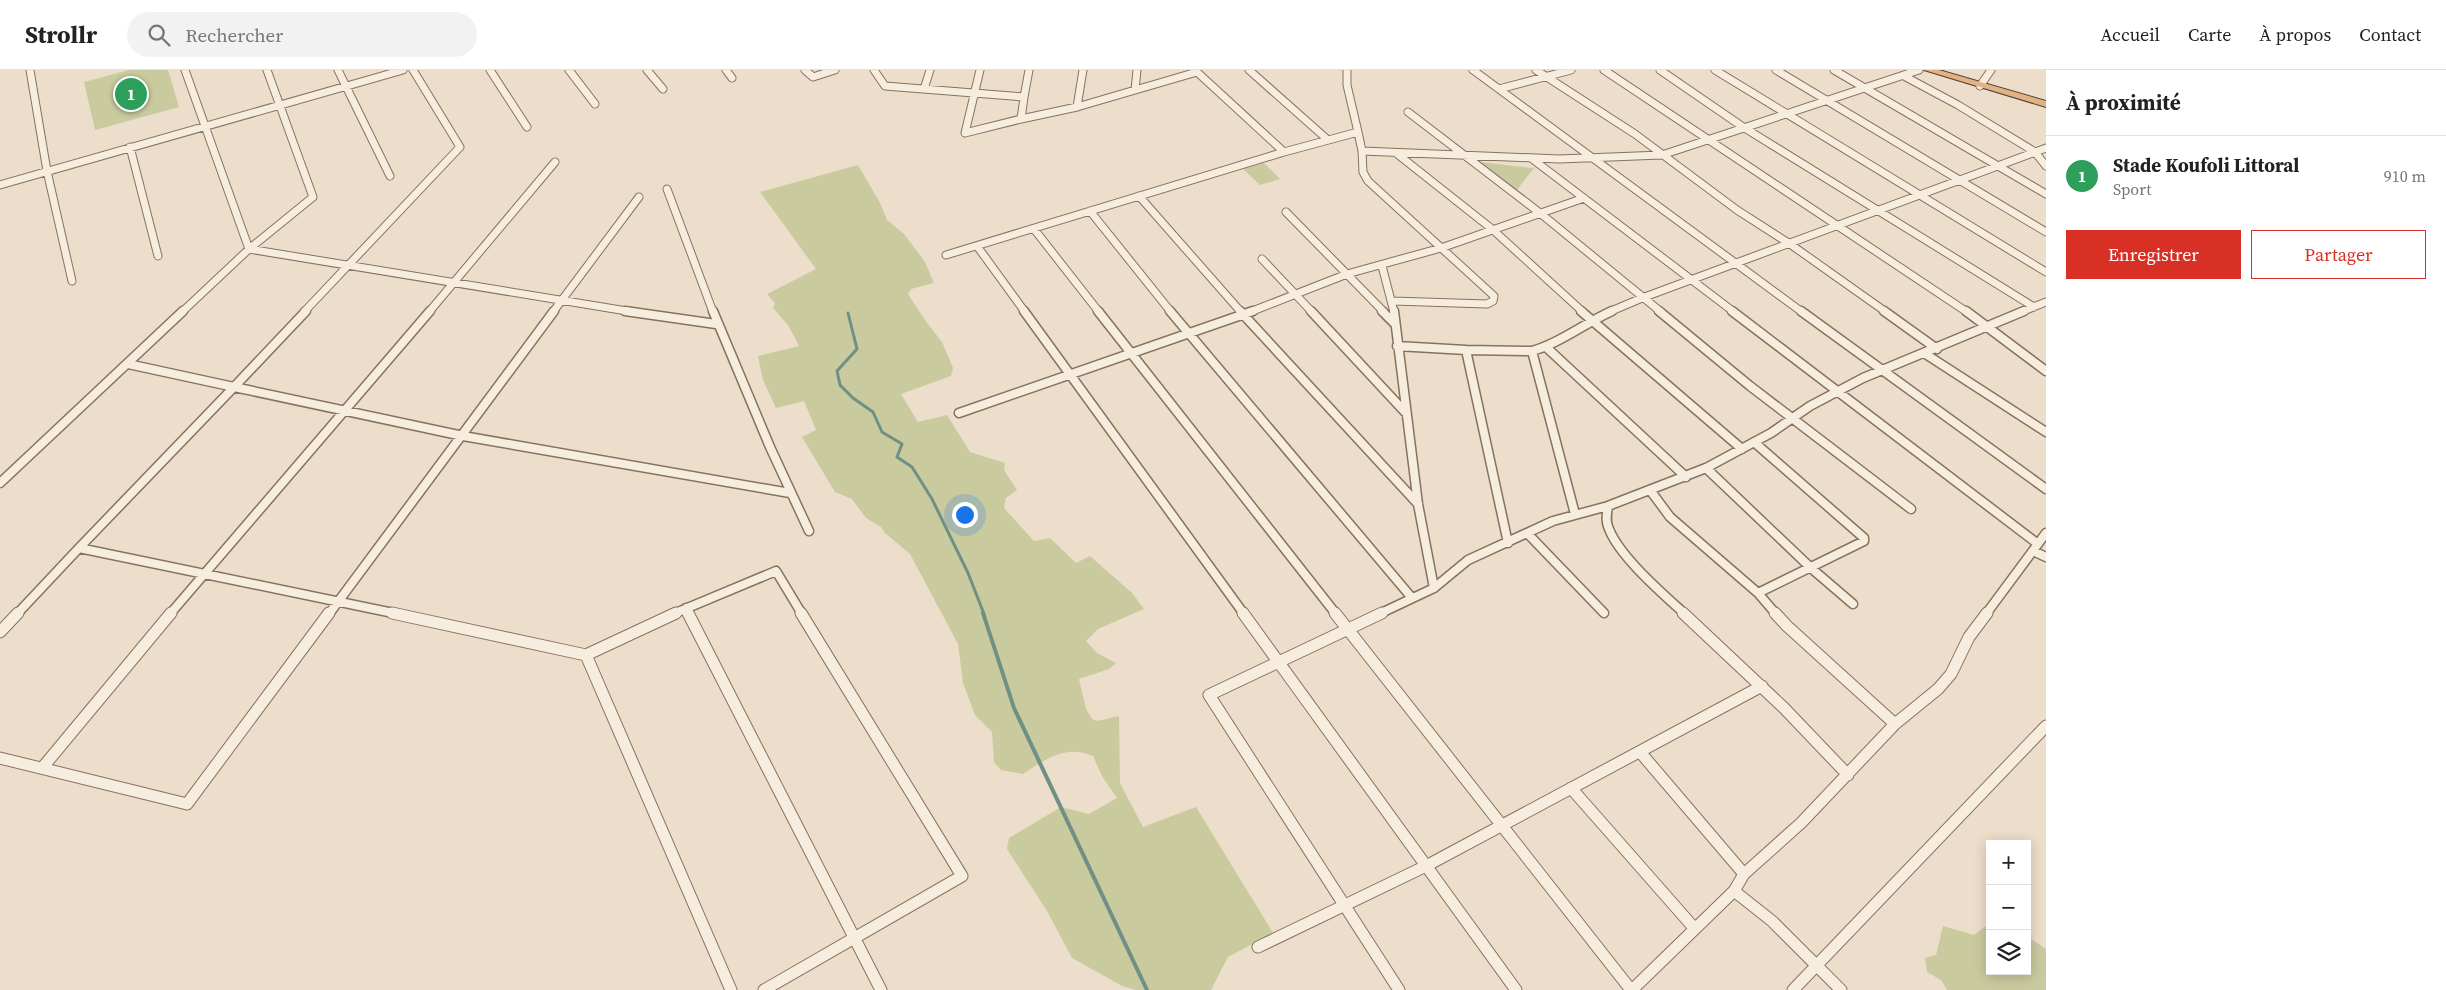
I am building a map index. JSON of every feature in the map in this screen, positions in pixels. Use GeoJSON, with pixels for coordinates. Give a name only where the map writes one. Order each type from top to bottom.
{"type":"FeatureCollection","features":[{"type":"Feature","properties":{"kind":"highway"},"geometry":{"type":"LineString","coordinates":[[1929,70],[2046,104]]}},
{"type":"Feature","properties":{"kind":"street"},"geometry":{"type":"LineString","coordinates":[[30,70],[47,171],[72,281]]}},
{"type":"Feature","properties":{"kind":"street"},"geometry":{"type":"LineString","coordinates":[[185,70],[249,249]]}},
{"type":"Feature","properties":{"kind":"street"},"geometry":{"type":"LineString","coordinates":[[0,483],[249,249],[313,196],[267,70]]}},
{"type":"Feature","properties":{"kind":"street"},"geometry":{"type":"LineString","coordinates":[[338,70],[390,176]]}},
{"type":"Feature","properties":{"kind":"street"},"geometry":{"type":"LineString","coordinates":[[0,185],[403,70]]}},
{"type":"Feature","properties":{"kind":"street"},"geometry":{"type":"LineString","coordinates":[[0,632],[350,266],[460,147],[413,70]]}},
{"type":"Feature","properties":{"kind":"street"},"geometry":{"type":"LineString","coordinates":[[490,70],[527,127]]}},
{"type":"Feature","properties":{"kind":"street"},"geometry":{"type":"LineString","coordinates":[[569,70],[595,104]]}},
{"type":"Feature","properties":{"kind":"street"},"geometry":{"type":"LineString","coordinates":[[647,70],[663,89]]}},
{"type":"Feature","properties":{"kind":"street"},"geometry":{"type":"LineString","coordinates":[[726,70],[732,78]]}},
{"type":"Feature","properties":{"kind":"street"},"geometry":{"type":"LineString","coordinates":[[805,70],[813,78],[835,70]]}},
{"type":"Feature","properties":{"kind":"street"},"geometry":{"type":"LineString","coordinates":[[874,70],[885,86],[1024,97]]}},
{"type":"Feature","properties":{"kind":"street"},"geometry":{"type":"LineString","coordinates":[[924,89],[930,70]]}},
{"type":"Feature","properties":{"kind":"street"},"geometry":{"type":"LineString","coordinates":[[980,70],[966,133],[1077,107],[1186,73],[1205,70]]}},
{"type":"Feature","properties":{"kind":"street"},"geometry":{"type":"LineString","coordinates":[[1021,119],[1029,70]]}},
{"type":"Feature","properties":{"kind":"street"},"geometry":{"type":"LineString","coordinates":[[1077,107],[1082,70]]}},
{"type":"Feature","properties":{"kind":"street"},"geometry":{"type":"LineString","coordinates":[[1136,90],[1137,70]]}},
{"type":"Feature","properties":{"kind":"street"},"geometry":{"type":"LineString","coordinates":[[1249,70],[1328,140]]}},
{"type":"Feature","properties":{"kind":"street"},"geometry":{"type":"LineString","coordinates":[[1347,70],[1347,85],[1362,151],[1363,172],[1368,181],[1494,296],[1493,300],[1486,304],[1393,301]]}},
{"type":"Feature","properties":{"kind":"street"},"geometry":{"type":"LineString","coordinates":[[1473,70],[2046,489]]}},
{"type":"Feature","properties":{"kind":"street"},"geometry":{"type":"LineString","coordinates":[[1536,70],[1635,134],[1737,210],[1790,244],[1938,348]]}},
{"type":"Feature","properties":{"kind":"street"},"geometry":{"type":"LineString","coordinates":[[1499,89],[1571,70]]}},
{"type":"Feature","properties":{"kind":"street"},"geometry":{"type":"LineString","coordinates":[[1604,70],[1988,326],[2046,371]]}},
{"type":"Feature","properties":{"kind":"street"},"geometry":{"type":"LineString","coordinates":[[1660,70],[1743,127],[2034,307]]}},
{"type":"Feature","properties":{"kind":"street"},"geometry":{"type":"LineString","coordinates":[[1715,70],[2046,272]]}},
{"type":"Feature","properties":{"kind":"street"},"geometry":{"type":"LineString","coordinates":[[1776,70],[2046,232]]}},
{"type":"Feature","properties":{"kind":"street"},"geometry":{"type":"LineString","coordinates":[[1834,70],[2046,194]]}},
{"type":"Feature","properties":{"kind":"street"},"geometry":{"type":"LineString","coordinates":[[1362,151],[1464,156],[1596,159],[1662,155],[1920,70]]}},
{"type":"Feature","properties":{"kind":"street"},"geometry":{"type":"LineString","coordinates":[[1980,86],[1991,70]]}},
{"type":"Feature","properties":{"kind":"street"},"geometry":{"type":"LineString","coordinates":[[1197,72],[1284,152]]}},
{"type":"Feature","properties":{"kind":"street"},"geometry":{"type":"LineString","coordinates":[[1904,76],[1958,104],[2035,152],[2046,166]]}},
{"type":"Feature","properties":{"kind":"street"},"geometry":{"type":"LineString","coordinates":[[1408,112],[1540,213],[1642,298],[1910,509]]}},
{"type":"Feature","properties":{"kind":"street"},"geometry":{"type":"LineString","coordinates":[[946,255],[1284,152],[1358,132]]}},
{"type":"Feature","properties":{"kind":"street"},"geometry":{"type":"LineString","coordinates":[[130,147],[158,256]]}},
{"type":"Feature","properties":{"kind":"street"},"geometry":{"type":"LineString","coordinates":[[1397,346],[1532,351],[1546,347],[1591,320],[1642,298],[2046,148]]}},
{"type":"Feature","properties":{"kind":"street"},"geometry":{"type":"LineString","coordinates":[[1396,153],[1492,229],[1591,320],[1742,449]]}},
{"type":"Feature","properties":{"kind":"street"},"geometry":{"type":"LineString","coordinates":[[1530,158],[1839,391],[2046,557]]}},
{"type":"Feature","properties":{"kind":"street"},"geometry":{"type":"LineString","coordinates":[[43,767],[204,573],[345,412],[555,162]]}},
{"type":"Feature","properties":{"kind":"street"},"geometry":{"type":"LineString","coordinates":[[667,189],[716,324],[790,493],[809,531]]}},
{"type":"Feature","properties":{"kind":"street"},"geometry":{"type":"LineString","coordinates":[[1139,196],[1243,315],[1418,504]]}},
{"type":"Feature","properties":{"kind":"street"},"geometry":{"type":"LineString","coordinates":[[0,758],[43,767],[187,804],[463,436],[639,197]]}},
{"type":"Feature","properties":{"kind":"street"},"geometry":{"type":"LineString","coordinates":[[958,412],[1243,315],[1347,274],[1382,266],[1441,248],[1584,198]]}},
{"type":"Feature","properties":{"kind":"street"},"geometry":{"type":"LineString","coordinates":[[1090,211],[1188,334],[1412,598]]}},
{"type":"Feature","properties":{"kind":"street"},"geometry":{"type":"LineString","coordinates":[[1286,212],[1394,323]]}},
{"type":"Feature","properties":{"kind":"street"},"geometry":{"type":"LineString","coordinates":[[1034,228],[1130,354],[1632,990],[1734,891],[1744,874],[1801,822],[1895,724],[1938,689],[1951,674],[1969,637],[2046,533]]}},
{"type":"Feature","properties":{"kind":"street"},"geometry":{"type":"LineString","coordinates":[[977,246],[1516,990]]}},
{"type":"Feature","properties":{"kind":"street"},"geometry":{"type":"LineString","coordinates":[[249,249],[561,302],[716,324]]}},
{"type":"Feature","properties":{"kind":"street"},"geometry":{"type":"LineString","coordinates":[[1262,259],[1405,412]]}},
{"type":"Feature","properties":{"kind":"street"},"geometry":{"type":"LineString","coordinates":[[1382,266],[1393,301],[1394,323],[1418,504],[1434,588]]}},
{"type":"Feature","properties":{"kind":"street"},"geometry":{"type":"LineString","coordinates":[[1399,990],[1210,695],[1434,588],[1468,560],[1528,534],[1552,521],[1608,506],[1686,477],[1742,449],[1839,391],[1883,370],[2046,302]]}},
{"type":"Feature","properties":{"kind":"street"},"geometry":{"type":"LineString","coordinates":[[1546,347],[1686,477]]}},
{"type":"Feature","properties":{"kind":"street"},"geometry":{"type":"LineString","coordinates":[[1466,350],[1508,543]]}},
{"type":"Feature","properties":{"kind":"street"},"geometry":{"type":"LineString","coordinates":[[1532,351],[1575,514]]}},
{"type":"Feature","properties":{"kind":"street"},"geometry":{"type":"LineString","coordinates":[[1924,353],[2046,432]]}},
{"type":"Feature","properties":{"kind":"street"},"geometry":{"type":"LineString","coordinates":[[128,364],[463,436],[790,493]]}},
{"type":"Feature","properties":{"kind":"street"},"geometry":{"type":"LineString","coordinates":[[1754,442],[1864,538],[1864,541],[1758,593]]}},
{"type":"Feature","properties":{"kind":"street"},"geometry":{"type":"LineString","coordinates":[[1706,468],[1811,568],[1853,604]]}},
{"type":"Feature","properties":{"kind":"street"},"geometry":{"type":"LineString","coordinates":[[1650,490],[1670,517],[1758,593],[1787,626],[1895,724]]}},
{"type":"Feature","properties":{"kind":"street"},"geometry":{"type":"LineString","coordinates":[[1608,506],[1606,518],[1608,528],[1616,544],[1653,584],[1762,686],[1848,775]]}},
{"type":"Feature","properties":{"kind":"street"},"geometry":{"type":"LineString","coordinates":[[1528,534],[1604,613]]}},
{"type":"Feature","properties":{"kind":"street"},"geometry":{"type":"LineString","coordinates":[[79,548],[338,601],[586,655],[686,608],[776,571],[962,876],[764,990]]}},
{"type":"Feature","properties":{"kind":"street"},"geometry":{"type":"LineString","coordinates":[[686,608],[881,990]]}},
{"type":"Feature","properties":{"kind":"street"},"geometry":{"type":"LineString","coordinates":[[586,655],[731,990]]}},
{"type":"Feature","properties":{"kind":"street"},"geometry":{"type":"LineString","coordinates":[[1258,947],[1426,866],[1501,824],[1762,686]]}},
{"type":"Feature","properties":{"kind":"street"},"geometry":{"type":"LineString","coordinates":[[1793,990],[2001,777],[2046,726]]}},
{"type":"Feature","properties":{"kind":"street"},"geometry":{"type":"LineString","coordinates":[[1640,752],[1744,874]]}},
{"type":"Feature","properties":{"kind":"street"},"geometry":{"type":"LineString","coordinates":[[1571,788],[1695,929]]}},
{"type":"Feature","properties":{"kind":"street"},"geometry":{"type":"LineString","coordinates":[[1734,891],[1772,921],[1841,990]]}},
{"type":"Feature","properties":{"kind":"green space"},"geometry":{"type":"Polygon","coordinates":[[[129,70],[168,70],[179,107],[95,130],[84,82],[129,70]]]}},
{"type":"Feature","properties":{"kind":"green space"},"geometry":{"type":"Polygon","coordinates":[[[1479,162],[1534,168],[1516,191],[1479,162]]]}},
{"type":"Feature","properties":{"kind":"green space"},"geometry":{"type":"Polygon","coordinates":[[[1264,163],[1280,179],[1260,185],[1243,169],[1264,163]]]}},
{"type":"Feature","properties":{"kind":"green space"},"geometry":{"type":"Polygon","coordinates":[[[858,165],[880,203],[887,220],[904,234],[925,262],[934,283],[911,289],[908,294],[942,342],[953,368],[951,376],[901,394],[918,422],[947,415],[970,452],[1005,463],[1004,470],[1017,490],[1006,498],[1004,508],[1034,541],[1050,538],[1076,563],[1090,556],[1132,593],[1144,609],[1098,629],[1086,641],[1097,653],[1116,663],[1109,669],[1079,679],[1086,709],[1092,719],[1097,721],[1119,716],[1120,783],[1143,827],[1196,807],[1273,933],[1228,957],[1211,990],[1136,990],[1122,986],[1072,958],[1047,911],[1007,849],[1009,838],[1061,807],[1089,814],[1117,798],[1102,776],[1093,756],[1083,753],[1065,752],[1056,755],[1023,774],[1001,770],[994,762],[992,732],[975,715],[963,683],[958,644],[910,554],[885,533],[881,527],[866,518],[852,499],[835,492],[802,437],[816,430],[804,401],[776,408],[763,380],[758,356],[799,346],[788,325],[773,308],[775,303],[767,294],[816,269],[760,192],[858,165]]]}},
{"type":"Feature","properties":{"kind":"green space"},"geometry":{"type":"Polygon","coordinates":[[[1943,926],[1974,935],[1986,926],[1986,975],[2031,975],[2031,939],[2046,949],[2046,990],[1947,990],[1941,980],[1927,972],[1925,958],[1936,955],[1943,926]]]}},
{"type":"Feature","properties":{"kind":"waterway"},"geometry":{"type":"LineString","coordinates":[[848,313],[857,349],[837,371],[840,385],[853,398],[873,412],[882,432],[902,444],[897,457],[912,467],[932,499],[968,573],[984,614]]}},
{"type":"Feature","properties":{"kind":"waterway"},"geometry":{"type":"LineString","coordinates":[[983,613],[1014,708],[1147,990]]}},
{"type":"Feature","properties":{"kind":"place","name":"Stade Koufoli Littoral"},"geometry":{"type":"Point","coordinates":[131,94]}}]}
